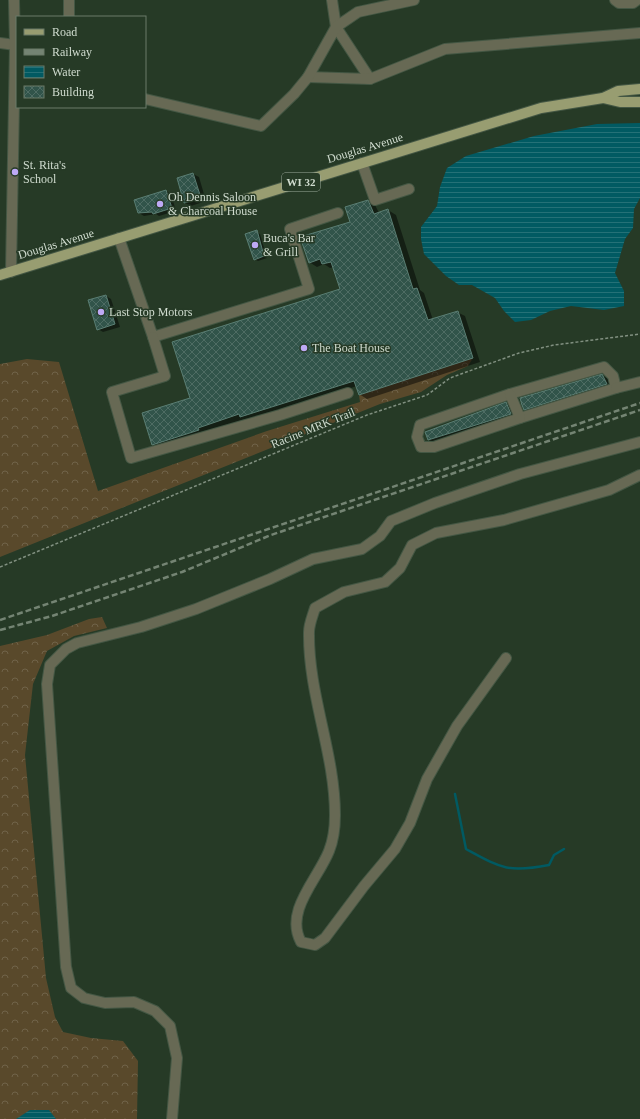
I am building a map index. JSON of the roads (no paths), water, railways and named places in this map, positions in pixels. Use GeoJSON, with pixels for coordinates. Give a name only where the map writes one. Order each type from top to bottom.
{"type":"FeatureCollection","features":[{"type":"Feature","properties":{"kind":"main road","name":"Douglas Avenue"},"geometry":{"type":"LineString","coordinates":[[0,275],[541,108],[603,98],[618,91],[640,89]]}},
{"type":"Feature","properties":{"kind":"main road","name":"Douglas Avenue"},"geometry":{"type":"LineString","coordinates":[[603,98],[620,102],[640,102]]}},
{"type":"Feature","properties":{"kind":"lane"},"geometry":{"type":"LineString","coordinates":[[11,272],[16,45],[14,0]]}},
{"type":"Feature","properties":{"kind":"lane"},"geometry":{"type":"LineString","coordinates":[[69,0],[69,16]]}},
{"type":"Feature","properties":{"kind":"lane"},"geometry":{"type":"LineString","coordinates":[[332,0],[336,27],[370,79]]}},
{"type":"Feature","properties":{"kind":"lane"},"geometry":{"type":"LineString","coordinates":[[146,99],[261,126],[294,94],[308,77],[336,27],[358,12],[414,0]]}},
{"type":"Feature","properties":{"kind":"lane"},"geometry":{"type":"LineString","coordinates":[[615,0],[619,3],[633,3],[637,0]]}},
{"type":"Feature","properties":{"kind":"lane"},"geometry":{"type":"LineString","coordinates":[[308,77],[370,79],[445,49],[640,33]]}},
{"type":"Feature","properties":{"kind":"lane"},"geometry":{"type":"LineString","coordinates":[[0,43],[16,45]]}},
{"type":"Feature","properties":{"kind":"lane"},"geometry":{"type":"LineString","coordinates":[[362,163],[375,200],[410,189]]}},
{"type":"Feature","properties":{"kind":"lane"},"geometry":{"type":"LineString","coordinates":[[153,337],[309,289],[290,229],[338,213]]}},
{"type":"Feature","properties":{"kind":"lane"},"geometry":{"type":"LineString","coordinates":[[119,238],[165,376],[112,392],[131,458],[280,415],[348,392]]}},
{"type":"Feature","properties":{"kind":"lane"},"geometry":{"type":"LineString","coordinates":[[616,388],[613,376],[604,367],[510,394],[420,425],[416,437],[421,447],[434,447],[520,418],[640,382]]}},
{"type":"Feature","properties":{"kind":"lane"},"geometry":{"type":"LineString","coordinates":[[510,394],[520,418]]}},
{"type":"Feature","properties":{"kind":"lane"},"geometry":{"type":"LineString","coordinates":[[172,1119],[177,1058],[170,1026],[155,1011],[134,1002],[105,1002],[84,998],[71,988],[69,981],[66,967],[47,684],[50,665],[66,649],[78,643],[141,627],[196,609],[270,579],[313,559],[362,549],[380,536],[391,521],[435,503],[520,474],[640,442]]}},
{"type":"Feature","properties":{"kind":"lane"},"geometry":{"type":"LineString","coordinates":[[506,658],[457,726],[427,779],[410,823],[395,849],[364,886],[325,938],[315,945],[301,942],[296,932],[297,912],[330,850],[335,817],[334,785],[311,665],[309,630],[315,608],[344,592],[385,582],[400,568],[412,545],[436,533],[504,520],[609,490],[640,475]]}},
{"type":"Feature","properties":{"kind":"water"},"geometry":{"type":"Polygon","coordinates":[[[640,123],[640,198],[634,209],[633,228],[625,239],[615,273],[624,291],[624,306],[604,310],[571,306],[550,311],[531,320],[515,322],[504,311],[495,298],[472,285],[459,285],[446,276],[424,254],[421,239],[421,227],[437,206],[440,187],[447,168],[466,156],[534,136],[597,124],[640,123]]]}},
{"type":"Feature","properties":{"kind":"water"},"geometry":{"type":"Polygon","coordinates":[[[30,1110],[49,1110],[56,1119],[16,1119],[30,1110]]]}},
{"type":"Feature","properties":{"kind":"waterway"},"geometry":{"type":"LineString","coordinates":[[455,794],[466,849],[488,861],[505,867],[524,869],[549,865],[554,855],[564,849]]}},
{"type":"Feature","properties":{"kind":"railway"},"geometry":{"type":"LineString","coordinates":[[0,620],[640,403]]}},
{"type":"Feature","properties":{"kind":"railway"},"geometry":{"type":"LineString","coordinates":[[0,630],[52,616],[182,572],[271,535],[640,410]]}},
{"type":"Feature","properties":{"kind":"place","name":"St. Rita's School"},"geometry":{"type":"Point","coordinates":[15,172]}},
{"type":"Feature","properties":{"kind":"place","name":"Oh Dennis Saloon & Charcoal House"},"geometry":{"type":"Point","coordinates":[160,204]}},
{"type":"Feature","properties":{"kind":"place","name":"Buca's Bar & Grill"},"geometry":{"type":"Point","coordinates":[255,245]}},
{"type":"Feature","properties":{"kind":"place","name":"Last Stop Motors"},"geometry":{"type":"Point","coordinates":[101,312]}},
{"type":"Feature","properties":{"kind":"place","name":"The Boat House"},"geometry":{"type":"Point","coordinates":[304,348]}}]}
